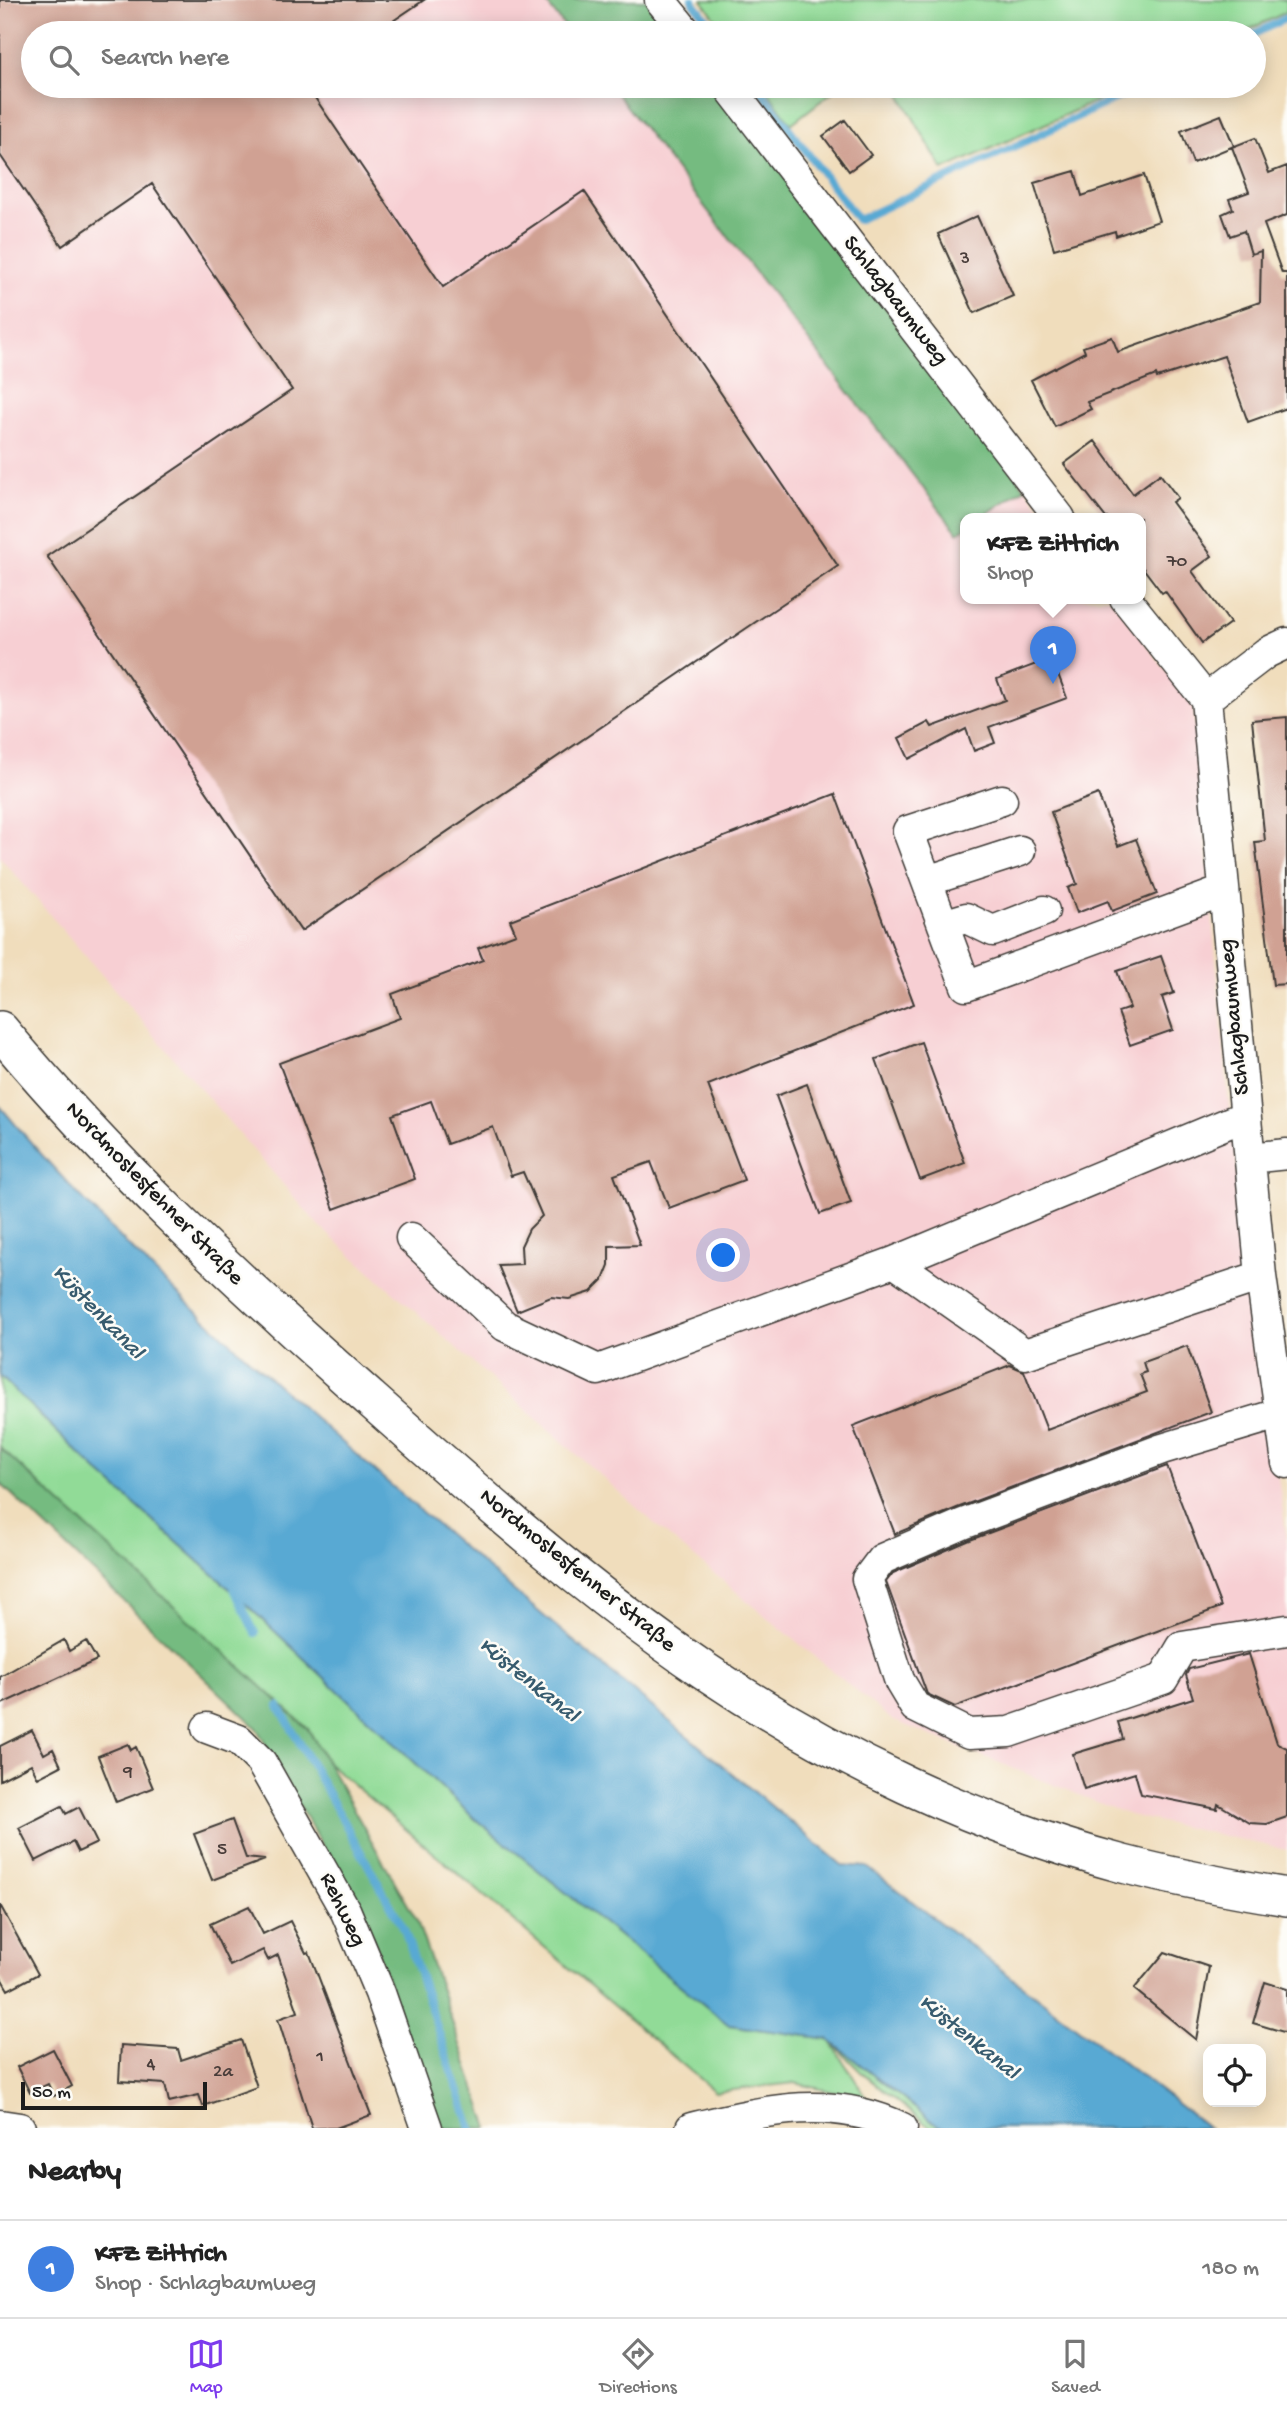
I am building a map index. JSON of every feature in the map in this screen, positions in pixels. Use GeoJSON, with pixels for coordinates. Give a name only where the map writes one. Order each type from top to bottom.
{"type":"FeatureCollection","features":[{"type":"Feature","properties":{"kind":"main road","name":"Nordmoslesfehner Straße"},"geometry":{"type":"LineString","coordinates":[[0,1030],[114,1157],[231,1275],[444,1463],[635,1621],[708,1673],[853,1758],[966,1810],[1123,1863],[1287,1897]]}},
{"type":"Feature","properties":{"kind":"street"},"geometry":{"type":"LineString","coordinates":[[660,0],[677,21]]}},
{"type":"Feature","properties":{"kind":"street","name":"Schlagbaumweg"},"geometry":{"type":"LineString","coordinates":[[737,98],[1056,513]]}},
{"type":"Feature","properties":{"kind":"street"},"geometry":{"type":"LineString","coordinates":[[1130,604],[1206,699],[1266,653],[1287,643]]}},
{"type":"Feature","properties":{"kind":"street","name":"Schlagbaumweg"},"geometry":{"type":"LineString","coordinates":[[1206,699],[1261,1276],[1287,1463]]}},
{"type":"Feature","properties":{"kind":"street"},"geometry":{"type":"LineString","coordinates":[[1002,800],[908,831],[966,986],[1223,891]]}},
{"type":"Feature","properties":{"kind":"street"},"geometry":{"type":"LineString","coordinates":[[927,881],[1020,851]]}},
{"type":"Feature","properties":{"kind":"street"},"geometry":{"type":"LineString","coordinates":[[943,925],[966,918],[993,931],[1044,911]]}},
{"type":"Feature","properties":{"kind":"street"},"geometry":{"type":"LineString","coordinates":[[411,1238],[505,1326],[598,1370],[894,1262],[1245,1116]]}},
{"type":"Feature","properties":{"kind":"street"},"geometry":{"type":"LineString","coordinates":[[1250,1158],[1287,1154]]}},
{"type":"Feature","properties":{"kind":"street"},"geometry":{"type":"LineString","coordinates":[[894,1262],[1025,1354],[1261,1276]]}},
{"type":"Feature","properties":{"kind":"street"},"geometry":{"type":"LineString","coordinates":[[1278,1413],[1162,1449],[962,1524],[881,1559],[867,1579],[900,1682],[915,1707],[969,1734],[1009,1732],[1163,1679],[1182,1647],[1287,1630]]}},
{"type":"Feature","properties":{"kind":"street","name":"Rehweg"},"geometry":{"type":"LineString","coordinates":[[207,1728],[239,1740],[261,1762],[346,1912],[380,1993],[427,2128]]}},
{"type":"Feature","properties":{"kind":"street"},"geometry":{"type":"LineString","coordinates":[[691,2128],[803,2106],[843,2108],[884,2119],[902,2128]]}},
{"type":"Feature","properties":{"kind":"street"},"geometry":{"type":"LineString","coordinates":[[0,2124],[20,2128]]}},
{"type":"Feature","properties":{"kind":"shaded area"},"geometry":{"type":"Polygon","coordinates":[[[0,0],[544,0],[561,21],[21,21],[21,98],[620,98],[958,532],[960,531],[960,604],[1115,604],[1193,705],[1229,1108],[1287,1543],[1287,1850],[1129,1815],[892,1720],[672,1539],[319,1226],[0,857],[0,0]]]}},
{"type":"Feature","properties":{"kind":"shaded area"},"geometry":{"type":"Polygon","coordinates":[[[1025,488],[1044,513],[988,513],[1025,488]]]}},
{"type":"Feature","properties":{"kind":"green space"},"geometry":{"type":"Polygon","coordinates":[[[544,0],[648,0],[665,21],[561,21],[544,0]]]}},
{"type":"Feature","properties":{"kind":"green space"},"geometry":{"type":"Polygon","coordinates":[[[702,0],[1287,0],[1287,12],[1266,22],[717,21],[702,0]]]}},
{"type":"Feature","properties":{"kind":"green space"},"geometry":{"type":"Polygon","coordinates":[[[620,98],[724,98],[1025,488],[988,513],[960,513],[958,533],[620,98]]]}},
{"type":"Feature","properties":{"kind":"green space"},"geometry":{"type":"Polygon","coordinates":[[[773,98],[825,98],[791,124],[773,98]]]}},
{"type":"Feature","properties":{"kind":"green space"},"geometry":{"type":"Polygon","coordinates":[[[902,98],[1102,98],[943,170],[902,98]]]}},
{"type":"Feature","properties":{"kind":"green space"},"geometry":{"type":"Polygon","coordinates":[[[0,1376],[93,1467],[232,1591],[474,1818],[729,2025],[828,2039],[940,2128],[931,2128],[863,2074],[831,2042],[868,2100],[795,2083],[715,2092],[328,1763],[308,1729],[28,1476],[0,1447],[0,1376]]]}},
{"type":"Feature","properties":{"kind":"green space"},"geometry":{"type":"Polygon","coordinates":[[[0,1448],[308,1729],[417,1921],[489,2128],[438,2128],[373,1939],[256,1727],[0,1483],[0,1448]]]}},
{"type":"Feature","properties":{"kind":"water","name":"Küstenkanal"},"geometry":{"type":"Polygon","coordinates":[[[0,1106],[75,1191],[197,1312],[517,1593],[842,1865],[867,1867],[1209,2128],[940,2128],[828,2039],[729,2025],[474,1818],[232,1591],[93,1467],[0,1376],[0,1106]]]}},
{"type":"Feature","properties":{"kind":"building"},"geometry":{"type":"Polygon","coordinates":[[[0,0],[424,0],[393,21],[21,21],[21,98],[315,98],[443,287],[584,191],[838,566],[301,931],[47,556],[292,390],[152,184],[62,246],[0,155],[0,0]]]}},
{"type":"Feature","properties":{"kind":"building"},"geometry":{"type":"Polygon","coordinates":[[[1221,115],[1234,146],[1193,163],[1181,131],[1221,115]]]}},
{"type":"Feature","properties":{"kind":"building"},"geometry":{"type":"Polygon","coordinates":[[[845,120],[871,155],[849,171],[823,136],[845,120]]]}},
{"type":"Feature","properties":{"kind":"building"},"geometry":{"type":"Polygon","coordinates":[[[1255,138],[1269,173],[1287,166],[1287,215],[1264,224],[1282,273],[1287,273],[1287,408],[1248,422],[1224,356],[1157,378],[1156,375],[1087,402],[1091,409],[1055,427],[1031,380],[1085,352],[1083,347],[1112,337],[1118,352],[1260,302],[1261,251],[1251,254],[1244,231],[1230,236],[1222,214],[1233,209],[1229,199],[1249,192],[1232,147],[1255,138]]]}},
{"type":"Feature","properties":{"kind":"building"},"geometry":{"type":"Polygon","coordinates":[[[1075,171],[1082,196],[1144,175],[1159,221],[1116,236],[1115,231],[1054,249],[1034,183],[1075,171]]]}},
{"type":"Feature","properties":{"kind":"building"},"geometry":{"type":"Polygon","coordinates":[[[977,216],[1013,296],[974,313],[938,234],[977,216]]]}},
{"type":"Feature","properties":{"kind":"building"},"geometry":{"type":"Polygon","coordinates":[[[1095,441],[1133,494],[1160,474],[1178,498],[1172,502],[1212,556],[1192,571],[1230,623],[1202,643],[1165,591],[1162,593],[1146,572],[1146,513],[1102,513],[1064,464],[1095,441]]]}},
{"type":"Feature","properties":{"kind":"building"},"geometry":{"type":"Polygon","coordinates":[[[1052,658],[1067,698],[989,727],[995,743],[974,751],[966,729],[909,759],[899,738],[929,722],[932,727],[1005,700],[997,679],[1052,658]]]}},
{"type":"Feature","properties":{"kind":"building"},"geometry":{"type":"Polygon","coordinates":[[[1287,717],[1287,984],[1273,985],[1255,842],[1265,841],[1252,720],[1287,717]]]}},
{"type":"Feature","properties":{"kind":"building"},"geometry":{"type":"Polygon","coordinates":[[[835,794],[914,1004],[708,1085],[744,1180],[669,1208],[651,1162],[614,1175],[640,1245],[609,1246],[609,1265],[603,1280],[591,1292],[569,1299],[551,1297],[517,1311],[498,1265],[522,1264],[521,1246],[529,1229],[542,1216],[523,1172],[511,1176],[493,1127],[447,1144],[431,1101],[392,1115],[415,1179],[334,1209],[279,1063],[400,1018],[392,994],[483,960],[478,948],[516,934],[510,920],[835,794]]]}},
{"type":"Feature","properties":{"kind":"building"},"geometry":{"type":"Polygon","coordinates":[[[1098,794],[1118,846],[1136,839],[1157,894],[1112,911],[1108,901],[1077,913],[1068,888],[1077,884],[1051,812],[1098,794]]]}},
{"type":"Feature","properties":{"kind":"building"},"geometry":{"type":"Polygon","coordinates":[[[1161,956],[1174,993],[1162,997],[1173,1030],[1130,1045],[1118,1012],[1130,1008],[1117,971],[1161,956]]]}},
{"type":"Feature","properties":{"kind":"building"},"geometry":{"type":"Polygon","coordinates":[[[921,1042],[965,1163],[920,1180],[876,1059],[921,1042]]]}},
{"type":"Feature","properties":{"kind":"building"},"geometry":{"type":"Polygon","coordinates":[[[807,1084],[851,1203],[820,1214],[776,1096],[807,1084]]]}},
{"type":"Feature","properties":{"kind":"building"},"geometry":{"type":"Polygon","coordinates":[[[1187,1346],[1211,1412],[895,1534],[853,1426],[1010,1365],[1024,1371],[1047,1430],[1147,1392],[1140,1374],[1146,1372],[1143,1362],[1187,1346]]]}},
{"type":"Feature","properties":{"kind":"building"},"geometry":{"type":"Polygon","coordinates":[[[1167,1466],[1221,1607],[955,1707],[927,1694],[886,1582],[893,1573],[970,1540],[1167,1466]]]}},
{"type":"Feature","properties":{"kind":"building"},"geometry":{"type":"Polygon","coordinates":[[[64,1640],[69,1651],[86,1641],[97,1660],[0,1705],[0,1677],[64,1640]]]}},
{"type":"Feature","properties":{"kind":"building"},"geometry":{"type":"Polygon","coordinates":[[[1249,1654],[1277,1743],[1287,1748],[1287,1817],[1267,1824],[1250,1823],[1218,1804],[1217,1809],[1141,1794],[1135,1773],[1084,1789],[1073,1754],[1123,1739],[1118,1722],[1193,1698],[1186,1675],[1189,1669],[1249,1654]]]}},
{"type":"Feature","properties":{"kind":"building"},"geometry":{"type":"Polygon","coordinates":[[[32,1730],[44,1754],[53,1749],[61,1766],[38,1778],[31,1764],[0,1780],[0,1746],[32,1730]]]}},
{"type":"Feature","properties":{"kind":"building"},"geometry":{"type":"Polygon","coordinates":[[[128,1744],[131,1750],[136,1747],[153,1788],[116,1802],[98,1756],[128,1744]]]}},
{"type":"Feature","properties":{"kind":"building"},"geometry":{"type":"Polygon","coordinates":[[[62,1806],[66,1814],[79,1807],[97,1843],[78,1852],[73,1842],[36,1861],[19,1828],[62,1806]]]}},
{"type":"Feature","properties":{"kind":"building"},"geometry":{"type":"Polygon","coordinates":[[[232,1820],[246,1858],[265,1860],[212,1880],[194,1834],[232,1820]]]}},
{"type":"Feature","properties":{"kind":"building"},"geometry":{"type":"Polygon","coordinates":[[[0,1905],[38,1974],[8,1990],[0,1976],[0,1905]]]}},
{"type":"Feature","properties":{"kind":"building"},"geometry":{"type":"Polygon","coordinates":[[[249,1906],[263,1934],[290,1921],[306,1953],[309,1952],[371,2115],[336,2128],[312,2128],[278,2019],[298,2012],[278,1955],[268,1960],[263,1950],[230,1966],[210,1924],[249,1906]]]}},
{"type":"Feature","properties":{"kind":"building"},"geometry":{"type":"Polygon","coordinates":[[[1165,1952],[1209,1967],[1196,2040],[1134,1989],[1165,1952]]]}},
{"type":"Feature","properties":{"kind":"building"},"geometry":{"type":"Polygon","coordinates":[[[1265,1982],[1287,1989],[1287,2033],[1253,2023],[1265,1982]]]}},
{"type":"Feature","properties":{"kind":"building"},"geometry":{"type":"Polygon","coordinates":[[[241,2040],[257,2087],[203,2106],[199,2095],[169,2102],[165,2084],[119,2081],[121,2045],[178,2049],[181,2060],[241,2040]]]}},
{"type":"Feature","properties":{"kind":"building"},"geometry":{"type":"Polygon","coordinates":[[[53,2049],[72,2086],[54,2096],[48,2084],[30,2093],[17,2067],[53,2049]]]}},
{"type":"Feature","properties":{"kind":"waterway"},"geometry":{"type":"LineString","coordinates":[[692,0],[708,21]]}},
{"type":"Feature","properties":{"kind":"waterway"},"geometry":{"type":"LineString","coordinates":[[1266,28],[1287,18]]}},
{"type":"Feature","properties":{"kind":"waterway"},"geometry":{"type":"LineString","coordinates":[[766,98],[858,220],[1117,98]]}},
{"type":"Feature","properties":{"kind":"waterway"},"geometry":{"type":"LineString","coordinates":[[234,1589],[255,1633]]}},
{"type":"Feature","properties":{"kind":"waterway"},"geometry":{"type":"LineString","coordinates":[[279,1706],[404,1929],[471,2128]]}},
{"type":"Feature","properties":{"kind":"place","name":"KFZ Zittrich"},"geometry":{"type":"Point","coordinates":[1053,684]}}]}
